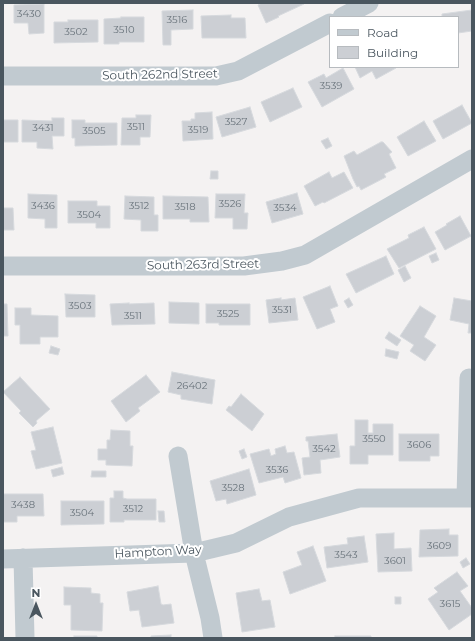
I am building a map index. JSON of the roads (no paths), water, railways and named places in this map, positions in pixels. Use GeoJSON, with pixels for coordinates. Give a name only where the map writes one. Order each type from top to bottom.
{"type":"FeatureCollection","features":[{"type":"Feature","properties":{"kind":"street"},"geometry":{"type":"LineString","coordinates":[[344,16],[369,3]]}},
{"type":"Feature","properties":{"kind":"street","name":"South 262nd Street"},"geometry":{"type":"LineString","coordinates":[[3,76],[216,76],[238,71],[329,24]]}},
{"type":"Feature","properties":{"kind":"street","name":"South 263rd Street"},"geometry":{"type":"LineString","coordinates":[[3,266],[244,266],[282,261],[305,255],[472,159]]}},
{"type":"Feature","properties":{"kind":"street"},"geometry":{"type":"LineString","coordinates":[[469,498],[470,378]]}},
{"type":"Feature","properties":{"kind":"street"},"geometry":{"type":"LineString","coordinates":[[178,456],[194,553],[210,618],[213,638]]}},
{"type":"Feature","properties":{"kind":"street","name":"Hampton Way"},"geometry":{"type":"LineString","coordinates":[[3,559],[194,553],[236,543],[289,517],[360,498],[469,498]]}},
{"type":"Feature","properties":{"kind":"street"},"geometry":{"type":"LineString","coordinates":[[24,558],[25,638]]}}]}
